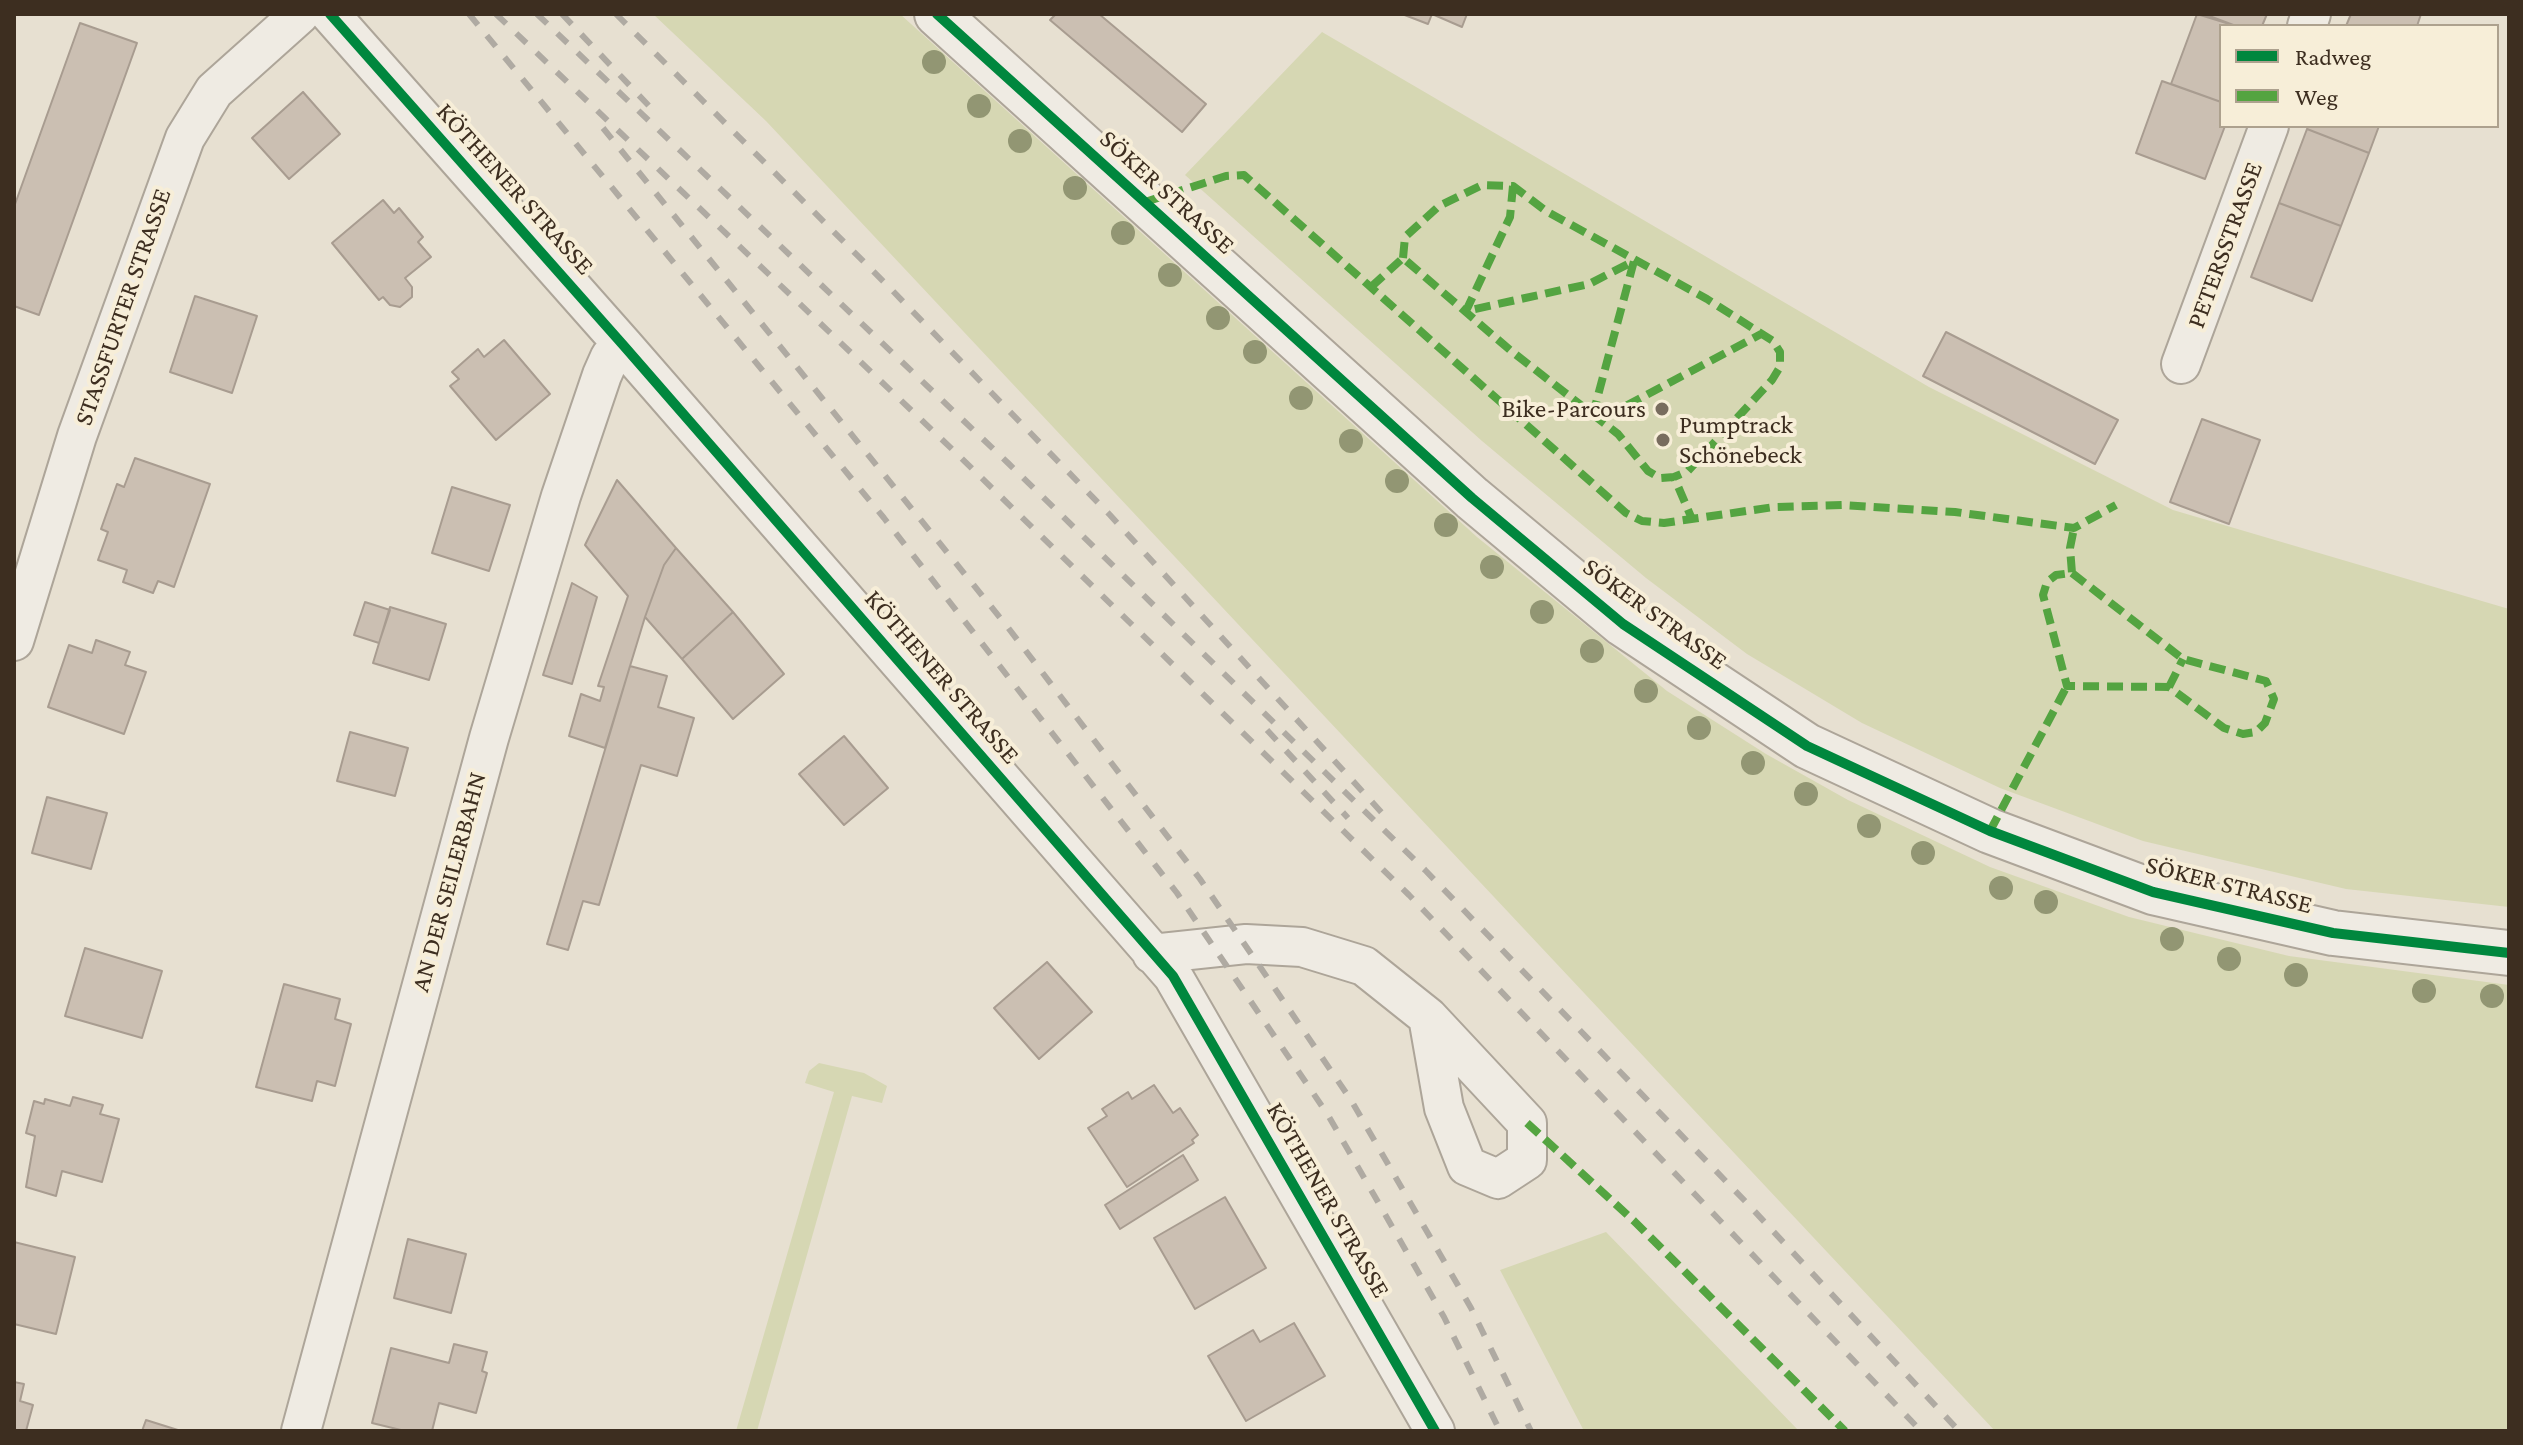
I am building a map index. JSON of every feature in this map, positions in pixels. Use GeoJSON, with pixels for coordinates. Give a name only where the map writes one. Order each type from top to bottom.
{"type":"FeatureCollection","features":[{"type":"Feature","properties":{"kind":"street","name":"STASSFURTER STRASSE"},"geometry":{"type":"LineString","coordinates":[[14,641],[77,436],[185,138],[214,91],[300,14]]}},
{"type":"Feature","properties":{"kind":"street","name":"KÖTHENER STRASSE"},"geometry":{"type":"LineString","coordinates":[[330,14],[1173,976],[1435,1431]]}},
{"type":"Feature","properties":{"kind":"street","name":"SÖKER STRASSE"},"geometry":{"type":"LineString","coordinates":[[937,14],[1484,507],[1623,624],[1807,746],[1990,831],[2153,892],[2333,933],[2509,953]]}},
{"type":"Feature","properties":{"kind":"street","name":"PETERSSTRASSE"},"geometry":{"type":"LineString","coordinates":[[2181,364],[2268,128]]}},
{"type":"Feature","properties":{"kind":"street","name":"AN DER SEILERBAHN"},"geometry":{"type":"LineString","coordinates":[[301,1431],[493,723],[561,496],[602,375],[610,357],[624,346]]}},
{"type":"Feature","properties":{"kind":"street"},"geometry":{"type":"LineString","coordinates":[[1152,954],[1246,944],[1302,947],[1364,966],[1428,1017]]}},
{"type":"Feature","properties":{"kind":"green space"},"geometry":{"type":"Polygon","coordinates":[[[653,14],[900,14],[1477,537],[1667,691],[1766,754],[1848,800],[1990,867],[2129,917],[2289,956],[2509,985],[2509,1431],[1995,1431],[766,121],[653,14]]]}},
{"type":"Feature","properties":{"kind":"green space"},"geometry":{"type":"Polygon","coordinates":[[[1322,32],[1929,387],[2173,510],[2509,609],[2509,907],[2346,889],[2143,841],[2000,788],[1862,723],[1747,654],[1646,578],[1482,441],[1185,175],[1322,32]]]}},
{"type":"Feature","properties":{"kind":"green space"},"geometry":{"type":"Polygon","coordinates":[[[819,1063],[864,1073],[887,1086],[882,1103],[852,1096],[757,1431],[736,1431],[834,1092],[805,1083],[809,1071],[819,1063]]]}},
{"type":"Feature","properties":{"kind":"green space"},"geometry":{"type":"Polygon","coordinates":[[[1606,1232],[1799,1431],[1584,1431],[1500,1270],[1606,1232]]]}},
{"type":"Feature","properties":{"kind":"building"},"geometry":{"type":"Polygon","coordinates":[[[1056,14],[1099,14],[1206,104],[1182,132],[1050,20],[1056,14]]]}},
{"type":"Feature","properties":{"kind":"building"},"geometry":{"type":"Polygon","coordinates":[[[1402,14],[1432,14],[1428,24],[1402,14]]]}},
{"type":"Feature","properties":{"kind":"building"},"geometry":{"type":"Polygon","coordinates":[[[1432,14],[1467,14],[1462,27],[1432,14]]]}},
{"type":"Feature","properties":{"kind":"building"},"geometry":{"type":"Polygon","coordinates":[[[2197,14],[2230,24],[2219,24],[2219,101],[2171,84],[2197,14]]]}},
{"type":"Feature","properties":{"kind":"building"},"geometry":{"type":"Polygon","coordinates":[[[2204,14],[2267,14],[2263,24],[2231,24],[2204,14]]]}},
{"type":"Feature","properties":{"kind":"building"},"geometry":{"type":"Polygon","coordinates":[[[2351,14],[2421,14],[2418,24],[2347,24],[2351,14]]]}},
{"type":"Feature","properties":{"kind":"building"},"geometry":{"type":"Polygon","coordinates":[[[80,23],[137,43],[39,315],[14,306],[14,207],[80,23]]]}},
{"type":"Feature","properties":{"kind":"building"},"geometry":{"type":"Polygon","coordinates":[[[2162,81],[2219,101],[2219,128],[2224,128],[2205,179],[2136,153],[2162,81]]]}},
{"type":"Feature","properties":{"kind":"building"},"geometry":{"type":"Polygon","coordinates":[[[303,92],[340,134],[289,179],[252,138],[303,92]]]}},
{"type":"Feature","properties":{"kind":"building"},"geometry":{"type":"Polygon","coordinates":[[[2307,128],[2378,128],[2369,153],[2307,128]]]}},
{"type":"Feature","properties":{"kind":"building"},"geometry":{"type":"Polygon","coordinates":[[[2307,129],[2369,153],[2341,226],[2279,203],[2307,129]]]}},
{"type":"Feature","properties":{"kind":"building"},"geometry":{"type":"Polygon","coordinates":[[[383,200],[394,213],[399,208],[423,237],[418,242],[431,257],[405,278],[412,287],[412,297],[400,307],[390,305],[383,297],[379,300],[332,243],[383,200]]]}},
{"type":"Feature","properties":{"kind":"building"},"geometry":{"type":"Polygon","coordinates":[[[2279,203],[2341,226],[2312,301],[2251,277],[2279,203]]]}},
{"type":"Feature","properties":{"kind":"building"},"geometry":{"type":"Polygon","coordinates":[[[195,296],[257,316],[232,393],[170,372],[195,296]]]}},
{"type":"Feature","properties":{"kind":"building"},"geometry":{"type":"Polygon","coordinates":[[[1946,332],[2118,420],[2095,464],[1923,376],[1946,332]]]}},
{"type":"Feature","properties":{"kind":"building"},"geometry":{"type":"Polygon","coordinates":[[[504,340],[550,394],[496,440],[450,386],[459,379],[452,372],[478,349],[484,357],[504,340]]]}},
{"type":"Feature","properties":{"kind":"building"},"geometry":{"type":"Polygon","coordinates":[[[2202,419],[2260,440],[2229,524],[2170,502],[2202,419]]]}},
{"type":"Feature","properties":{"kind":"building"},"geometry":{"type":"Polygon","coordinates":[[[135,458],[210,484],[174,587],[158,581],[153,593],[123,582],[127,570],[98,560],[108,532],[101,529],[117,484],[124,487],[135,458]]]}},
{"type":"Feature","properties":{"kind":"building"},"geometry":{"type":"Polygon","coordinates":[[[617,480],[676,548],[664,565],[645,617],[605,748],[569,736],[581,694],[600,701],[604,687],[598,686],[628,596],[585,545],[617,480]]]}},
{"type":"Feature","properties":{"kind":"building"},"geometry":{"type":"Polygon","coordinates":[[[452,487],[510,505],[489,571],[432,553],[452,487]]]}},
{"type":"Feature","properties":{"kind":"building"},"geometry":{"type":"Polygon","coordinates":[[[676,548],[733,612],[682,659],[645,617],[664,565],[676,548]]]}},
{"type":"Feature","properties":{"kind":"building"},"geometry":{"type":"Polygon","coordinates":[[[572,583],[597,597],[572,684],[543,675],[572,583]]]}},
{"type":"Feature","properties":{"kind":"building"},"geometry":{"type":"Polygon","coordinates":[[[365,602],[390,610],[379,643],[354,635],[365,602]]]}},
{"type":"Feature","properties":{"kind":"building"},"geometry":{"type":"Polygon","coordinates":[[[390,607],[446,624],[429,680],[373,663],[390,607]]]}},
{"type":"Feature","properties":{"kind":"building"},"geometry":{"type":"Polygon","coordinates":[[[733,612],[784,674],[733,719],[682,659],[733,612]]]}},
{"type":"Feature","properties":{"kind":"building"},"geometry":{"type":"Polygon","coordinates":[[[96,640],[130,652],[125,665],[146,672],[124,734],[48,707],[69,645],[92,653],[96,640]]]}},
{"type":"Feature","properties":{"kind":"building"},"geometry":{"type":"Polygon","coordinates":[[[630,666],[667,676],[658,707],[694,718],[677,776],[641,765],[599,905],[583,901],[568,950],[547,944],[630,666]]]}},
{"type":"Feature","properties":{"kind":"building"},"geometry":{"type":"Polygon","coordinates":[[[350,732],[408,748],[395,796],[337,781],[350,732]]]}},
{"type":"Feature","properties":{"kind":"building"},"geometry":{"type":"Polygon","coordinates":[[[844,736],[888,788],[844,825],[799,774],[844,736]]]}},
{"type":"Feature","properties":{"kind":"building"},"geometry":{"type":"Polygon","coordinates":[[[47,797],[107,813],[91,869],[32,853],[47,797]]]}},
{"type":"Feature","properties":{"kind":"building"},"geometry":{"type":"Polygon","coordinates":[[[85,948],[162,971],[142,1038],[65,1016],[85,948]]]}},
{"type":"Feature","properties":{"kind":"building"},"geometry":{"type":"Polygon","coordinates":[[[1047,962],[1092,1012],[1039,1059],[994,1008],[1047,962]]]}},
{"type":"Feature","properties":{"kind":"building"},"geometry":{"type":"Polygon","coordinates":[[[284,984],[340,999],[335,1019],[351,1024],[335,1086],[317,1081],[312,1101],[256,1087],[284,984]]]}},
{"type":"Feature","properties":{"kind":"building"},"geometry":{"type":"Polygon","coordinates":[[[1154,1085],[1173,1113],[1180,1108],[1198,1135],[1192,1140],[1194,1143],[1127,1187],[1088,1128],[1107,1116],[1102,1109],[1128,1092],[1132,1099],[1154,1085]]]}},
{"type":"Feature","properties":{"kind":"building"},"geometry":{"type":"Polygon","coordinates":[[[73,1097],[103,1105],[100,1114],[119,1119],[102,1182],[62,1171],[56,1196],[26,1187],[35,1136],[26,1133],[34,1101],[44,1104],[45,1099],[70,1106],[73,1097]]]}},
{"type":"Feature","properties":{"kind":"building"},"geometry":{"type":"Polygon","coordinates":[[[1183,1155],[1198,1180],[1120,1229],[1105,1205],[1183,1155]]]}},
{"type":"Feature","properties":{"kind":"building"},"geometry":{"type":"Polygon","coordinates":[[[1225,1197],[1266,1268],[1195,1309],[1154,1238],[1225,1197]]]}},
{"type":"Feature","properties":{"kind":"building"},"geometry":{"type":"Polygon","coordinates":[[[408,1239],[466,1254],[451,1313],[394,1298],[408,1239]]]}},
{"type":"Feature","properties":{"kind":"building"},"geometry":{"type":"Polygon","coordinates":[[[14,1242],[75,1257],[56,1334],[14,1324],[14,1242]]]}},
{"type":"Feature","properties":{"kind":"building"},"geometry":{"type":"Polygon","coordinates":[[[1294,1323],[1325,1376],[1246,1421],[1208,1356],[1253,1330],[1260,1342],[1294,1323]]]}},
{"type":"Feature","properties":{"kind":"building"},"geometry":{"type":"Polygon","coordinates":[[[454,1344],[487,1352],[482,1371],[487,1373],[476,1413],[439,1403],[432,1431],[405,1431],[372,1423],[391,1348],[449,1363],[454,1344]]]}},
{"type":"Feature","properties":{"kind":"building"},"geometry":{"type":"Polygon","coordinates":[[[14,1382],[24,1384],[20,1401],[33,1405],[26,1431],[14,1431],[14,1382]]]}},
{"type":"Feature","properties":{"kind":"building"},"geometry":{"type":"Polygon","coordinates":[[[146,1420],[181,1431],[142,1431],[146,1420]]]}},
{"type":"Feature","properties":{"kind":"railway"},"geometry":{"type":"LineString","coordinates":[[469,14],[884,518],[1177,893],[1328,1115],[1444,1317],[1500,1431]]}},
{"type":"Feature","properties":{"kind":"railway"},"geometry":{"type":"LineString","coordinates":[[496,14],[954,451],[1409,895],[1921,1431]]}},
{"type":"Feature","properties":{"kind":"railway"},"geometry":{"type":"LineString","coordinates":[[537,14],[1008,463],[1425,870],[1745,1201],[1959,1431]]}},
{"type":"Feature","properties":{"kind":"railway"},"geometry":{"type":"LineString","coordinates":[[562,14],[650,107]]}},
{"type":"Feature","properties":{"kind":"railway"},"geometry":{"type":"LineString","coordinates":[[616,14],[889,287],[1110,515],[1383,814]]}},
{"type":"Feature","properties":{"kind":"railway"},"geometry":{"type":"LineString","coordinates":[[603,128],[1006,625],[1200,879],[1351,1100],[1471,1308],[1531,1431]]}},
{"type":"Feature","properties":{"kind":"railway"},"geometry":{"type":"LineString","coordinates":[[1267,730],[1348,818]]}},
{"type":"Feature","properties":{"kind":"marked path"},"geometry":{"type":"LineString","coordinates":[[1145,202],[1226,176],[1244,175],[1626,513],[1642,521],[1664,523],[1774,507],[1843,505],[1955,512],[2074,528],[2116,505]]}},
{"type":"Feature","properties":{"kind":"marked path"},"geometry":{"type":"LineString","coordinates":[[1403,258],[1405,237],[1439,206],[1482,185],[1513,186],[1546,211],[1707,299],[1773,341],[1780,352],[1780,367],[1772,380],[1688,471],[1674,477]]}},
{"type":"Feature","properties":{"kind":"marked path"},"geometry":{"type":"LineString","coordinates":[[1513,186],[1510,217],[1466,311],[1589,284],[1634,261],[1593,414],[1622,408],[1761,334]]}},
{"type":"Feature","properties":{"kind":"marked path"},"geometry":{"type":"LineString","coordinates":[[1371,287],[1403,258],[1510,350],[1618,434],[1648,471],[1660,478],[1674,477],[1692,519]]}},
{"type":"Feature","properties":{"kind":"marked path"},"geometry":{"type":"LineString","coordinates":[[2072,573],[2183,659],[2266,681],[2274,699],[2265,723],[2256,732],[2243,734],[2224,728],[2169,687],[2067,686],[2043,595],[2047,582],[2056,575],[2072,573],[2070,548],[2074,528]]}},
{"type":"Feature","properties":{"kind":"marked path"},"geometry":{"type":"LineString","coordinates":[[2169,687],[2183,659]]}},
{"type":"Feature","properties":{"kind":"marked path"},"geometry":{"type":"LineString","coordinates":[[1990,831],[2067,686]]}},
{"type":"Feature","properties":{"kind":"marked path"},"geometry":{"type":"LineString","coordinates":[[1527,1123],[1634,1221],[1845,1431]]}},
{"type":"Feature","properties":{"kind":"cycle path"},"geometry":{"type":"LineString","coordinates":[[330,14],[1173,976],[1435,1431]]}},
{"type":"Feature","properties":{"kind":"cycle path"},"geometry":{"type":"LineString","coordinates":[[937,14],[1472,498],[1623,624],[1807,746],[1990,831],[2153,892],[2333,933],[2509,953]]}},
{"type":"Feature","properties":{"kind":"place","name":"Bike-Parcours"},"geometry":{"type":"Point","coordinates":[1662,409]}},
{"type":"Feature","properties":{"kind":"place","name":"Pumptrack Schönebeck"},"geometry":{"type":"Point","coordinates":[1663,440]}}]}
